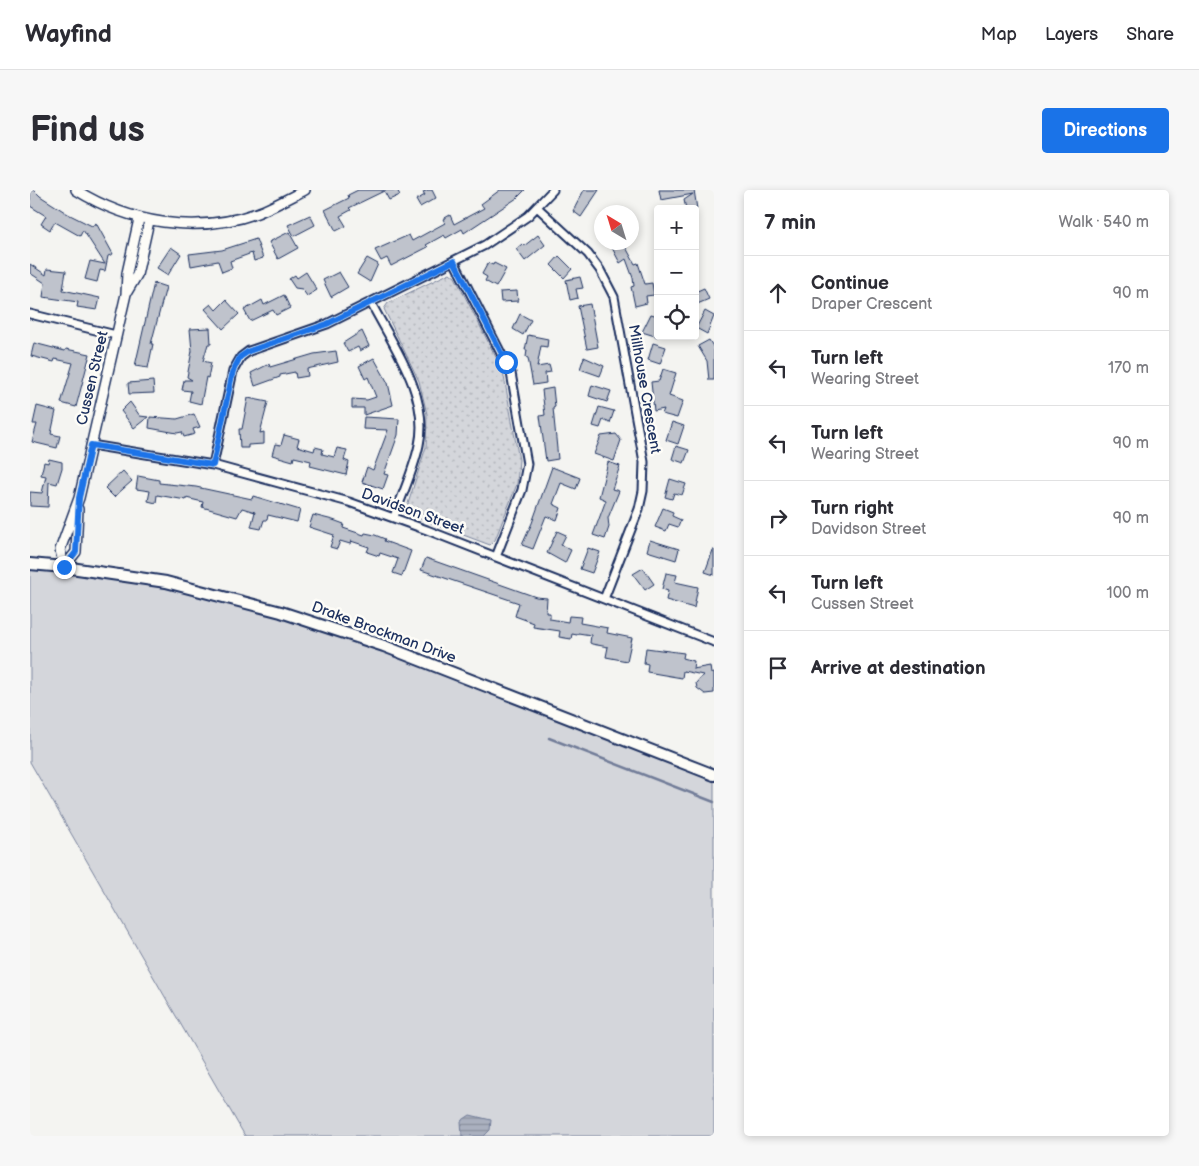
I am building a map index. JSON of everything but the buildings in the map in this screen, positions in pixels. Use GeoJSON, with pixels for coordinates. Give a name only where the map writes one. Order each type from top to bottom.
{"type":"FeatureCollection","features":[{"type":"Feature","properties":{"kind":"main road","name":"Drake Brockman Drive"},"geometry":{"type":"LineString","coordinates":[[30,564],[166,582],[281,612],[344,631],[714,775]]}},
{"type":"Feature","properties":{"kind":"street"},"geometry":{"type":"LineString","coordinates":[[76,190],[118,212],[144,220],[187,224],[229,220],[256,213],[305,190]]}},
{"type":"Feature","properties":{"kind":"street"},"geometry":{"type":"LineString","coordinates":[[213,465],[233,371],[240,357],[249,351],[327,324],[454,261],[507,232],[537,207],[553,190]]}},
{"type":"Feature","properties":{"kind":"street","name":"Millhouse Crescent"},"geometry":{"type":"LineString","coordinates":[[537,207],[588,254],[600,270],[614,297],[644,462],[643,491],[639,509],[604,599]]}},
{"type":"Feature","properties":{"kind":"street","name":"Cussen Street"},"geometry":{"type":"LineString","coordinates":[[64,567],[60,550],[79,498],[126,294],[137,275],[144,220]]}},
{"type":"Feature","properties":{"kind":"street"},"geometry":{"type":"LineString","coordinates":[[454,261],[511,373],[526,464],[522,490],[496,557]]}},
{"type":"Feature","properties":{"kind":"street"},"geometry":{"type":"LineString","coordinates":[[371,303],[410,379],[421,416],[420,443],[394,517]]}},
{"type":"Feature","properties":{"kind":"street"},"geometry":{"type":"LineString","coordinates":[[30,314],[116,334]]}},
{"type":"Feature","properties":{"kind":"street","name":"Davidson Street"},"geometry":{"type":"LineString","coordinates":[[91,445],[213,465],[304,488],[394,517],[714,642]]}},
{"type":"Feature","properties":{"kind":"street","name":"Cussen Street"},"geometry":{"type":"LineString","coordinates":[[64,567],[76,552],[79,498]]}},
{"type":"Feature","properties":{"kind":"shaded area"},"geometry":{"type":"Polygon","coordinates":[[[450,273],[455,277],[503,371],[519,460],[517,484],[495,540],[490,545],[410,515],[406,510],[426,447],[427,414],[419,381],[384,309],[388,303],[450,273]]]}},
{"type":"Feature","properties":{"kind":"shaded area"},"geometry":{"type":"Polygon","coordinates":[[[30,564],[166,582],[281,612],[714,775],[714,1136],[245,1136],[30,762],[30,564]]]}},
{"type":"Feature","properties":{"kind":"water"},"geometry":{"type":"Polygon","coordinates":[[[470,1115],[491,1120],[490,1130],[484,1136],[462,1136],[461,1121],[470,1115]]]}},
{"type":"Feature","properties":{"kind":"waterway"},"geometry":{"type":"LineString","coordinates":[[549,738],[714,802]]}},
{"type":"Feature","properties":{"kind":"route"},"geometry":{"type":"LineString","coordinates":[[64,567],[76,552],[79,498],[91,445],[213,465],[233,371],[240,357],[249,351],[327,324],[454,261],[506,362]]}}]}
